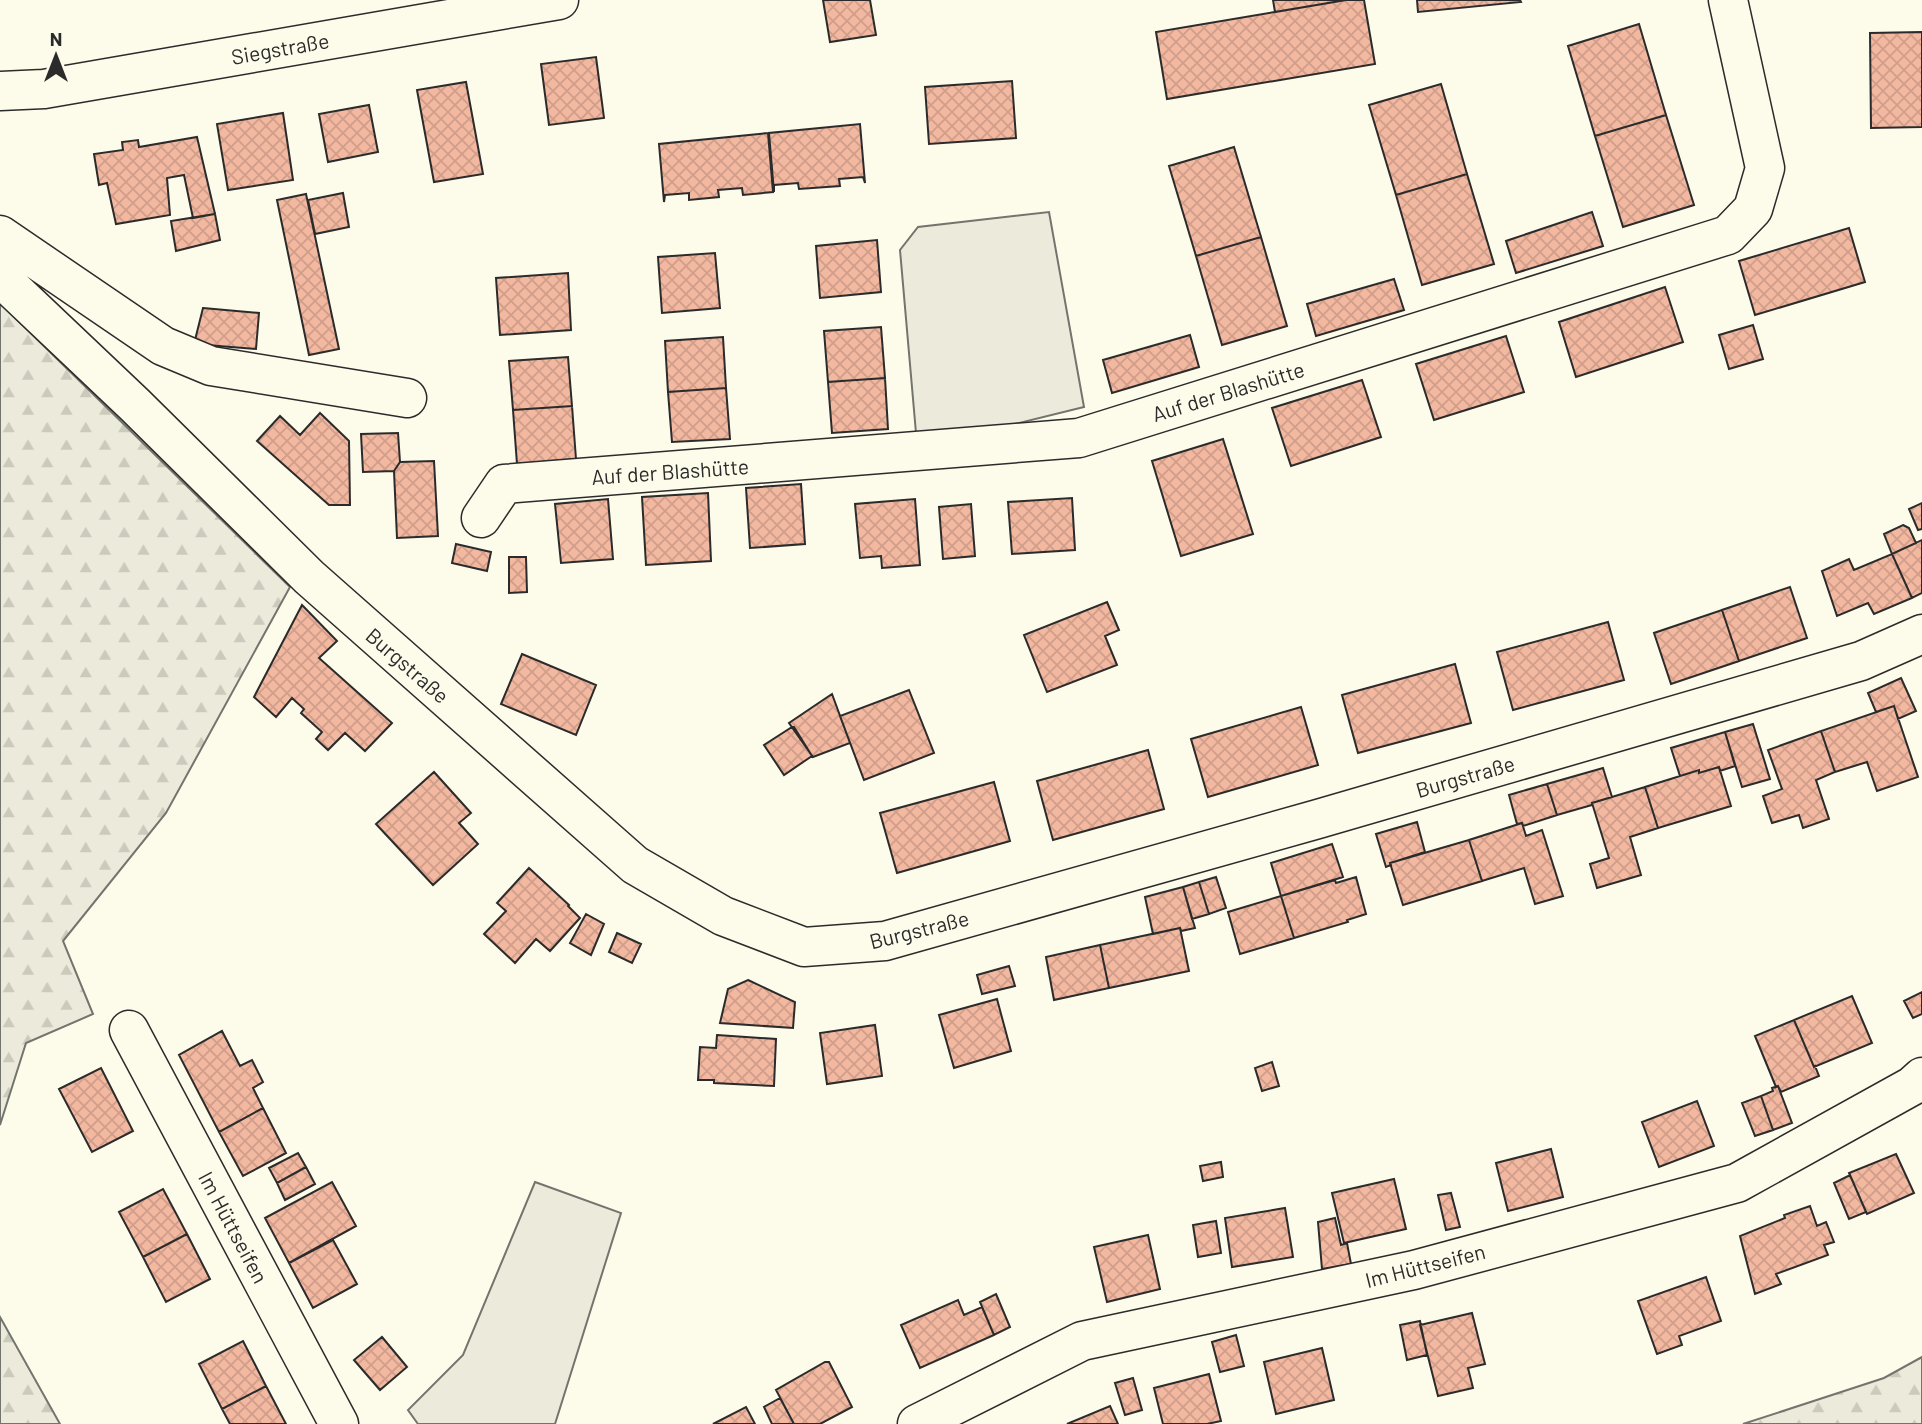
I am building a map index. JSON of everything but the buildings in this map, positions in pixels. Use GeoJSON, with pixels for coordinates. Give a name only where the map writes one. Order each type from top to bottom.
{"type":"FeatureCollection","features":[{"type":"Feature","properties":{"kind":"street","name":"Siegstraße"},"geometry":{"type":"LineString","coordinates":[[0,91],[44,89],[559,0]]}},
{"type":"Feature","properties":{"kind":"street","name":"Auf der Blashütte"},"geometry":{"type":"LineString","coordinates":[[481,518],[504,484],[1079,438],[1728,235],[1753,209],[1765,168],[1728,0]]}},
{"type":"Feature","properties":{"kind":"street"},"geometry":{"type":"LineString","coordinates":[[0,235],[163,346],[211,366],[407,398]]}},
{"type":"Feature","properties":{"kind":"street","name":"Burgstraße"},"geometry":{"type":"LineString","coordinates":[[0,277],[135,405],[309,577],[635,865],[723,916],[804,947],[885,942],[1861,661],[1922,634]]}},
{"type":"Feature","properties":{"kind":"street","name":"Im Hüttseifen"},"geometry":{"type":"LineString","coordinates":[[129,1030],[339,1424]]}},
{"type":"Feature","properties":{"kind":"street","name":"Im Hüttseifen"},"geometry":{"type":"LineString","coordinates":[[917,1424],[1082,1341],[1414,1270],[1737,1183],[1912,1086],[1922,1077]]}},
{"type":"Feature","properties":{"kind":"green space"},"geometry":{"type":"Polygon","coordinates":[[[1049,212],[1084,407],[1011,425],[916,433],[900,250],[918,227],[1049,212]]]}},
{"type":"Feature","properties":{"kind":"green space"},"geometry":{"type":"Polygon","coordinates":[[[0,303],[290,587],[166,813],[63,941],[93,1014],[26,1043],[0,1125],[0,303]]]}},
{"type":"Feature","properties":{"kind":"green space"},"geometry":{"type":"Polygon","coordinates":[[[535,1182],[621,1213],[555,1424],[418,1424],[408,1410],[463,1355],[535,1182]]]}},
{"type":"Feature","properties":{"kind":"green space"},"geometry":{"type":"Polygon","coordinates":[[[0,1317],[60,1424],[0,1424],[0,1317]]]}},
{"type":"Feature","properties":{"kind":"green space"},"geometry":{"type":"Polygon","coordinates":[[[1922,1357],[1922,1424],[1743,1424],[1884,1378],[1922,1357]]]}}]}
